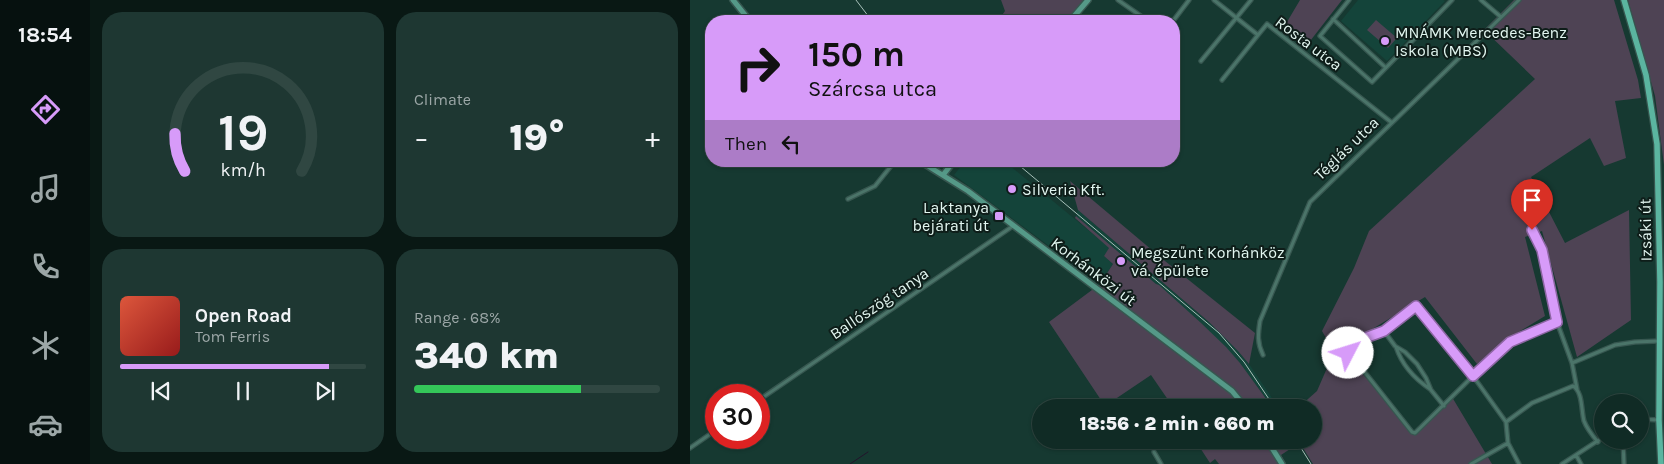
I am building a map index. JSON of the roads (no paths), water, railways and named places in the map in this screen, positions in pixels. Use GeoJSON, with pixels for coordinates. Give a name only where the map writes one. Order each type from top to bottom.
{"type":"FeatureCollection","features":[{"type":"Feature","properties":{"kind":"main road","name":"Izsáki út"},"geometry":{"type":"LineString","coordinates":[[1624,0],[1646,75],[1657,144],[1662,282],[1659,341],[1661,464]]}},
{"type":"Feature","properties":{"kind":"street"},"geometry":{"type":"LineString","coordinates":[[733,0],[745,15]]}},
{"type":"Feature","properties":{"kind":"street"},"geometry":{"type":"LineString","coordinates":[[1075,15],[1088,0]]}},
{"type":"Feature","properties":{"kind":"street"},"geometry":{"type":"LineString","coordinates":[[1118,0],[1139,15]]}},
{"type":"Feature","properties":{"kind":"street"},"geometry":{"type":"LineString","coordinates":[[1178,15],[1189,0]]}},
{"type":"Feature","properties":{"kind":"street","name":"Rosta utca"},"geometry":{"type":"LineString","coordinates":[[1214,0],[1258,35],[1267,24],[1391,122]]}},
{"type":"Feature","properties":{"kind":"street"},"geometry":{"type":"LineString","coordinates":[[1201,61],[1251,0]]}},
{"type":"Feature","properties":{"kind":"street"},"geometry":{"type":"LineString","coordinates":[[1349,0],[1320,36],[1372,82],[1452,0]]}},
{"type":"Feature","properties":{"kind":"street"},"geometry":{"type":"LineString","coordinates":[[1481,0],[1501,17]]}},
{"type":"Feature","properties":{"kind":"street","name":"Téglás utca"},"geometry":{"type":"LineString","coordinates":[[1263,355],[1258,338],[1260,321],[1310,202],[1519,0]]}},
{"type":"Feature","properties":{"kind":"street"},"geometry":{"type":"LineString","coordinates":[[1333,19],[1385,67]]}},
{"type":"Feature","properties":{"kind":"street"},"geometry":{"type":"LineString","coordinates":[[1222,80],[1258,35]]}},
{"type":"Feature","properties":{"kind":"street"},"geometry":{"type":"LineString","coordinates":[[848,199],[875,186],[890,167]]}},
{"type":"Feature","properties":{"kind":"street","name":"Korhánközi út"},"geometry":{"type":"LineString","coordinates":[[930,167],[968,191],[1014,225],[1232,391],[1239,399]]}},
{"type":"Feature","properties":{"kind":"street"},"geometry":{"type":"LineString","coordinates":[[944,175],[950,167]]}},
{"type":"Feature","properties":{"kind":"street","name":"Ballószög tanya"},"geometry":{"type":"LineString","coordinates":[[770,392],[1014,225]]}},
{"type":"Feature","properties":{"kind":"street"},"geometry":{"type":"LineString","coordinates":[[1532,230],[1542,250],[1557,322],[1572,363],[1584,421],[1594,437]]}},
{"type":"Feature","properties":{"kind":"street"},"geometry":{"type":"LineString","coordinates":[[1519,464],[1508,443],[1506,422],[1473,376],[1418,307],[1415,307],[1384,331],[1358,342],[1349,349],[1348,353],[1412,432],[1415,433],[1473,376],[1510,342],[1557,322]]}},
{"type":"Feature","properties":{"kind":"street"},"geometry":{"type":"LineString","coordinates":[[1384,331],[1395,346],[1408,370],[1431,390],[1444,406]]}},
{"type":"Feature","properties":{"kind":"street"},"geometry":{"type":"LineString","coordinates":[[1572,363],[1615,345],[1659,341]]}},
{"type":"Feature","properties":{"kind":"street"},"geometry":{"type":"LineString","coordinates":[[1395,346],[1405,352],[1417,364],[1431,390]]}},
{"type":"Feature","properties":{"kind":"street"},"geometry":{"type":"LineString","coordinates":[[1506,422],[1532,403],[1571,386],[1578,389]]}},
{"type":"Feature","properties":{"kind":"street"},"geometry":{"type":"LineString","coordinates":[[1649,419],[1659,420]]}},
{"type":"Feature","properties":{"kind":"street"},"geometry":{"type":"LineString","coordinates":[[690,448],[705,438]]}},
{"type":"Feature","properties":{"kind":"street"},"geometry":{"type":"LineString","coordinates":[[1471,464],[1508,443]]}},
{"type":"Feature","properties":{"kind":"street"},"geometry":{"type":"LineString","coordinates":[[1562,464],[1594,444]]}},
{"type":"Feature","properties":{"kind":"street"},"geometry":{"type":"LineString","coordinates":[[1273,449],[1282,464]]}},
{"type":"Feature","properties":{"kind":"street"},"geometry":{"type":"LineString","coordinates":[[1623,449],[1624,464]]}},
{"type":"Feature","properties":{"kind":"street"},"geometry":{"type":"LineString","coordinates":[[1154,452],[1161,464]]}},
{"type":"Feature","properties":{"kind":"street"},"geometry":{"type":"LineString","coordinates":[[1576,455],[1581,464]]}},
{"type":"Feature","properties":{"kind":"waterway"},"geometry":{"type":"LineString","coordinates":[[850,464],[868,452]]}},
{"type":"Feature","properties":{"kind":"railway"},"geometry":{"type":"LineString","coordinates":[[856,0],[867,15]]}},
{"type":"Feature","properties":{"kind":"railway"},"geometry":{"type":"LineString","coordinates":[[1021,167],[1219,333],[1244,362],[1269,399]]}},
{"type":"Feature","properties":{"kind":"railway"},"geometry":{"type":"LineString","coordinates":[[1302,449],[1311,464]]}},
{"type":"Feature","properties":{"kind":"place","name":"MNÁMK Mercedes-Benz Iskola (MBS)"},"geometry":{"type":"Point","coordinates":[1385,41]}},
{"type":"Feature","properties":{"kind":"place","name":"Silveria Kft."},"geometry":{"type":"Point","coordinates":[1012,189]}},
{"type":"Feature","properties":{"kind":"place","name":"Laktanya bejárati út"},"geometry":{"type":"Point","coordinates":[999,216]}},
{"type":"Feature","properties":{"kind":"place","name":"Megszűnt Korhánköz vá. épülete"},"geometry":{"type":"Point","coordinates":[1121,261]}}]}
